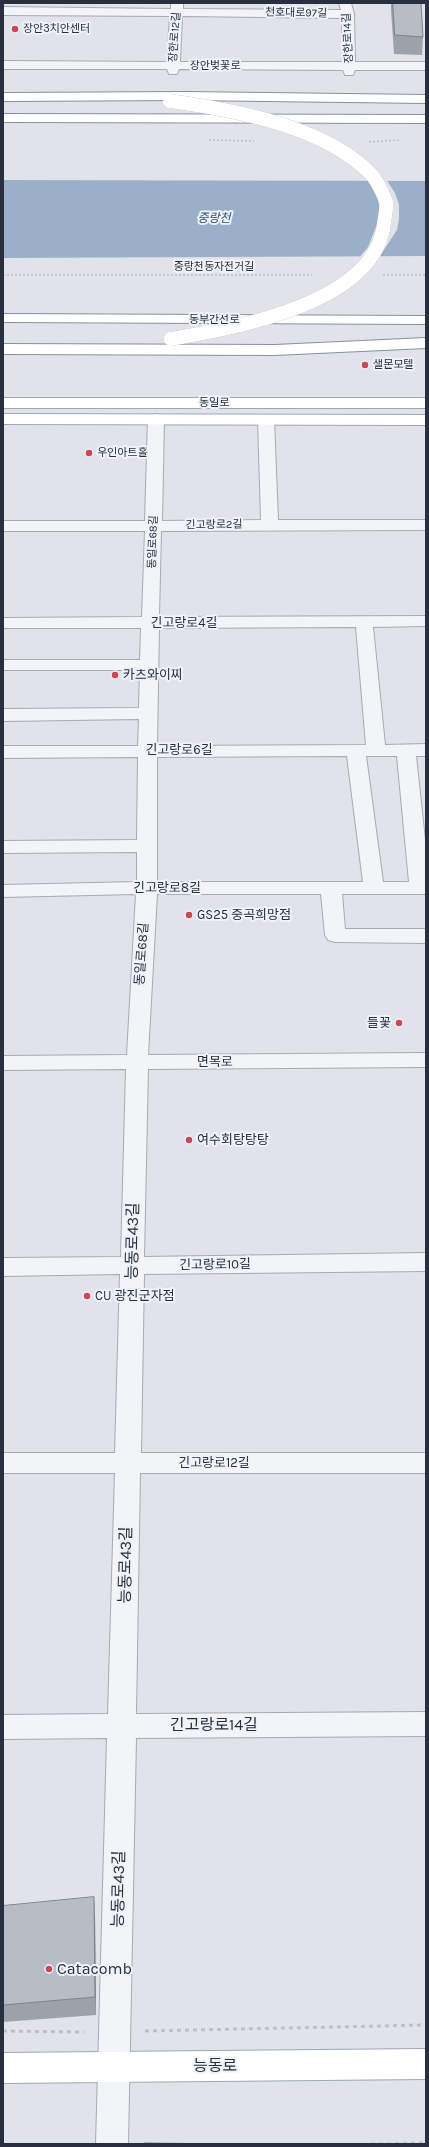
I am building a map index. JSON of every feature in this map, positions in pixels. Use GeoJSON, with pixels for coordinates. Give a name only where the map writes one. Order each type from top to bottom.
{"type":"FeatureCollection","features":[{"type":"Feature","properties":{"kind":"main road"},"geometry":{"type":"LineString","coordinates":[[3,97],[178,96],[426,99]]}},
{"type":"Feature","properties":{"kind":"main road"},"geometry":{"type":"LineString","coordinates":[[42,349],[171,339],[215,331],[265,319],[286,312],[326,294],[356,272],[369,260],[378,246],[387,223],[387,209],[380,184],[369,172],[326,143],[292,128],[251,115],[212,107],[170,102],[70,97]]}},
{"type":"Feature","properties":{"kind":"main road"},"geometry":{"type":"LineString","coordinates":[[3,118],[426,119]]}},
{"type":"Feature","properties":{"kind":"main road","name":"동부간선로"},"geometry":{"type":"LineString","coordinates":[[3,318],[426,320]]}},
{"type":"Feature","properties":{"kind":"main road"},"geometry":{"type":"LineString","coordinates":[[3,349],[204,351],[426,343]]}},
{"type":"Feature","properties":{"kind":"main road","name":"동일로"},"geometry":{"type":"LineString","coordinates":[[3,403],[426,403]]}},
{"type":"Feature","properties":{"kind":"main road","name":"동일로"},"geometry":{"type":"LineString","coordinates":[[3,419],[426,420]]}},
{"type":"Feature","properties":{"kind":"main road","name":"능동로"},"geometry":{"type":"LineString","coordinates":[[3,2068],[426,2064]]}},
{"type":"Feature","properties":{"kind":"street","name":"천호대로97길"},"geometry":{"type":"LineString","coordinates":[[5,11],[177,8],[347,8]]}},
{"type":"Feature","properties":{"kind":"street","name":"장한로12길"},"geometry":{"type":"LineString","coordinates":[[173,68],[177,8]]}},
{"type":"Feature","properties":{"kind":"street","name":"장한로14길"},"geometry":{"type":"LineString","coordinates":[[347,8],[349,69]]}},
{"type":"Feature","properties":{"kind":"street","name":"장안벚꽃로"},"geometry":{"type":"LineString","coordinates":[[3,65],[349,69],[426,72]]}},
{"type":"Feature","properties":{"kind":"street","name":"장안벚꽃로"},"geometry":{"type":"LineString","coordinates":[[349,69],[426,66]]}},
{"type":"Feature","properties":{"kind":"street","name":"장안벚꽃로"},"geometry":{"type":"LineString","coordinates":[[3,71],[173,68]]}},
{"type":"Feature","properties":{"kind":"street","name":"동일로68길"},"geometry":{"type":"LineString","coordinates":[[137,1063],[147,888],[146,846],[148,713],[156,419]]}},
{"type":"Feature","properties":{"kind":"street"},"geometry":{"type":"LineString","coordinates":[[266,420],[270,524]]}},
{"type":"Feature","properties":{"kind":"street","name":"긴고랑로2길"},"geometry":{"type":"LineString","coordinates":[[3,526],[270,524],[426,525]]}},
{"type":"Feature","properties":{"kind":"street","name":"긴고랑로4길"},"geometry":{"type":"LineString","coordinates":[[3,623],[426,621]]}},
{"type":"Feature","properties":{"kind":"street"},"geometry":{"type":"LineString","coordinates":[[364,622],[376,750]]}},
{"type":"Feature","properties":{"kind":"street"},"geometry":{"type":"LineString","coordinates":[[3,665],[149,665]]}},
{"type":"Feature","properties":{"kind":"street"},"geometry":{"type":"LineString","coordinates":[[3,715],[148,713]]}},
{"type":"Feature","properties":{"kind":"street","name":"긴고랑로6길"},"geometry":{"type":"LineString","coordinates":[[3,752],[148,750],[426,750]]}},
{"type":"Feature","properties":{"kind":"street"},"geometry":{"type":"LineString","coordinates":[[356,750],[374,888]]}},
{"type":"Feature","properties":{"kind":"street"},"geometry":{"type":"LineString","coordinates":[[406,750],[423,888]]}},
{"type":"Feature","properties":{"kind":"street"},"geometry":{"type":"LineString","coordinates":[[3,847],[146,846]]}},
{"type":"Feature","properties":{"kind":"street","name":"긴고랑로8길"},"geometry":{"type":"LineString","coordinates":[[3,891],[147,888],[423,888]]}},
{"type":"Feature","properties":{"kind":"street"},"geometry":{"type":"LineString","coordinates":[[331,888],[335,935],[426,936]]}},
{"type":"Feature","properties":{"kind":"street","name":"면목로"},"geometry":{"type":"LineString","coordinates":[[3,1062],[137,1063],[426,1060]]}},
{"type":"Feature","properties":{"kind":"street","name":"능동로43길"},"geometry":{"type":"LineString","coordinates":[[112,2144],[137,1063]]}},
{"type":"Feature","properties":{"kind":"street","name":"긴고랑로10길"},"geometry":{"type":"LineString","coordinates":[[3,1267],[426,1262]]}},
{"type":"Feature","properties":{"kind":"street","name":"긴고랑로12길"},"geometry":{"type":"LineString","coordinates":[[3,1463],[426,1463]]}},
{"type":"Feature","properties":{"kind":"street","name":"긴고랑로14길"},"geometry":{"type":"LineString","coordinates":[[3,1727],[426,1724]]}},
{"type":"Feature","properties":{"kind":"path","name":"중랑천동자전거길"},"geometry":{"type":"LineString","coordinates":[[3,276],[314,275]]}},
{"type":"Feature","properties":{"kind":"path"},"geometry":{"type":"LineString","coordinates":[[378,275],[426,275]]}},
{"type":"Feature","properties":{"kind":"path"},"geometry":{"type":"LineString","coordinates":[[3,2031],[115,2032],[426,2025]]}},
{"type":"Feature","properties":{"kind":"path"},"geometry":{"type":"LineString","coordinates":[[371,2144],[426,2143]]}},
{"type":"Feature","properties":{"kind":"water","name":"중랑천"},"geometry":{"type":"Polygon","coordinates":[[[3,180],[426,181],[426,256],[3,258],[3,180]]]}},
{"type":"Feature","properties":{"kind":"pier"},"geometry":{"type":"Polygon","coordinates":[[[366,179],[386,179],[395,193],[399,205],[397,230],[378,259],[358,259],[368,247],[379,219],[380,206],[375,191],[366,179]]]}},
{"type":"Feature","properties":{"kind":"building"},"geometry":{"type":"Polygon","coordinates":[[[393,3],[421,3],[423,37],[395,35],[393,3]]]}},
{"type":"Feature","properties":{"kind":"building","name":"Catacomb"},"geometry":{"type":"Polygon","coordinates":[[[94,1897],[95,1997],[3,2005],[3,1906],[94,1897]]]}},
{"type":"Feature","properties":{"kind":"building"},"geometry":{"type":"Polygon","coordinates":[[[144,2143],[234,2144],[144,2144],[144,2143]]]}},
{"type":"Feature","properties":{"kind":"place","name":"장안3치안센터"},"geometry":{"type":"Point","coordinates":[15,29]}},
{"type":"Feature","properties":{"kind":"place","name":"샐몬모텔"},"geometry":{"type":"Point","coordinates":[365,365]}},
{"type":"Feature","properties":{"kind":"place","name":"우인아트홀"},"geometry":{"type":"Point","coordinates":[89,453]}},
{"type":"Feature","properties":{"kind":"place","name":"카츠와이찌"},"geometry":{"type":"Point","coordinates":[115,675]}},
{"type":"Feature","properties":{"kind":"place","name":"GS25 중곡희망점"},"geometry":{"type":"Point","coordinates":[189,915]}},
{"type":"Feature","properties":{"kind":"place","name":"들꽃"},"geometry":{"type":"Point","coordinates":[399,1023]}},
{"type":"Feature","properties":{"kind":"place","name":"여수회탕탕탕"},"geometry":{"type":"Point","coordinates":[189,1140]}},
{"type":"Feature","properties":{"kind":"place","name":"CU 광진군자점"},"geometry":{"type":"Point","coordinates":[87,1296]}},
{"type":"Feature","properties":{"kind":"place","name":"Catacomb"},"geometry":{"type":"Point","coordinates":[49,1969]}}]}
